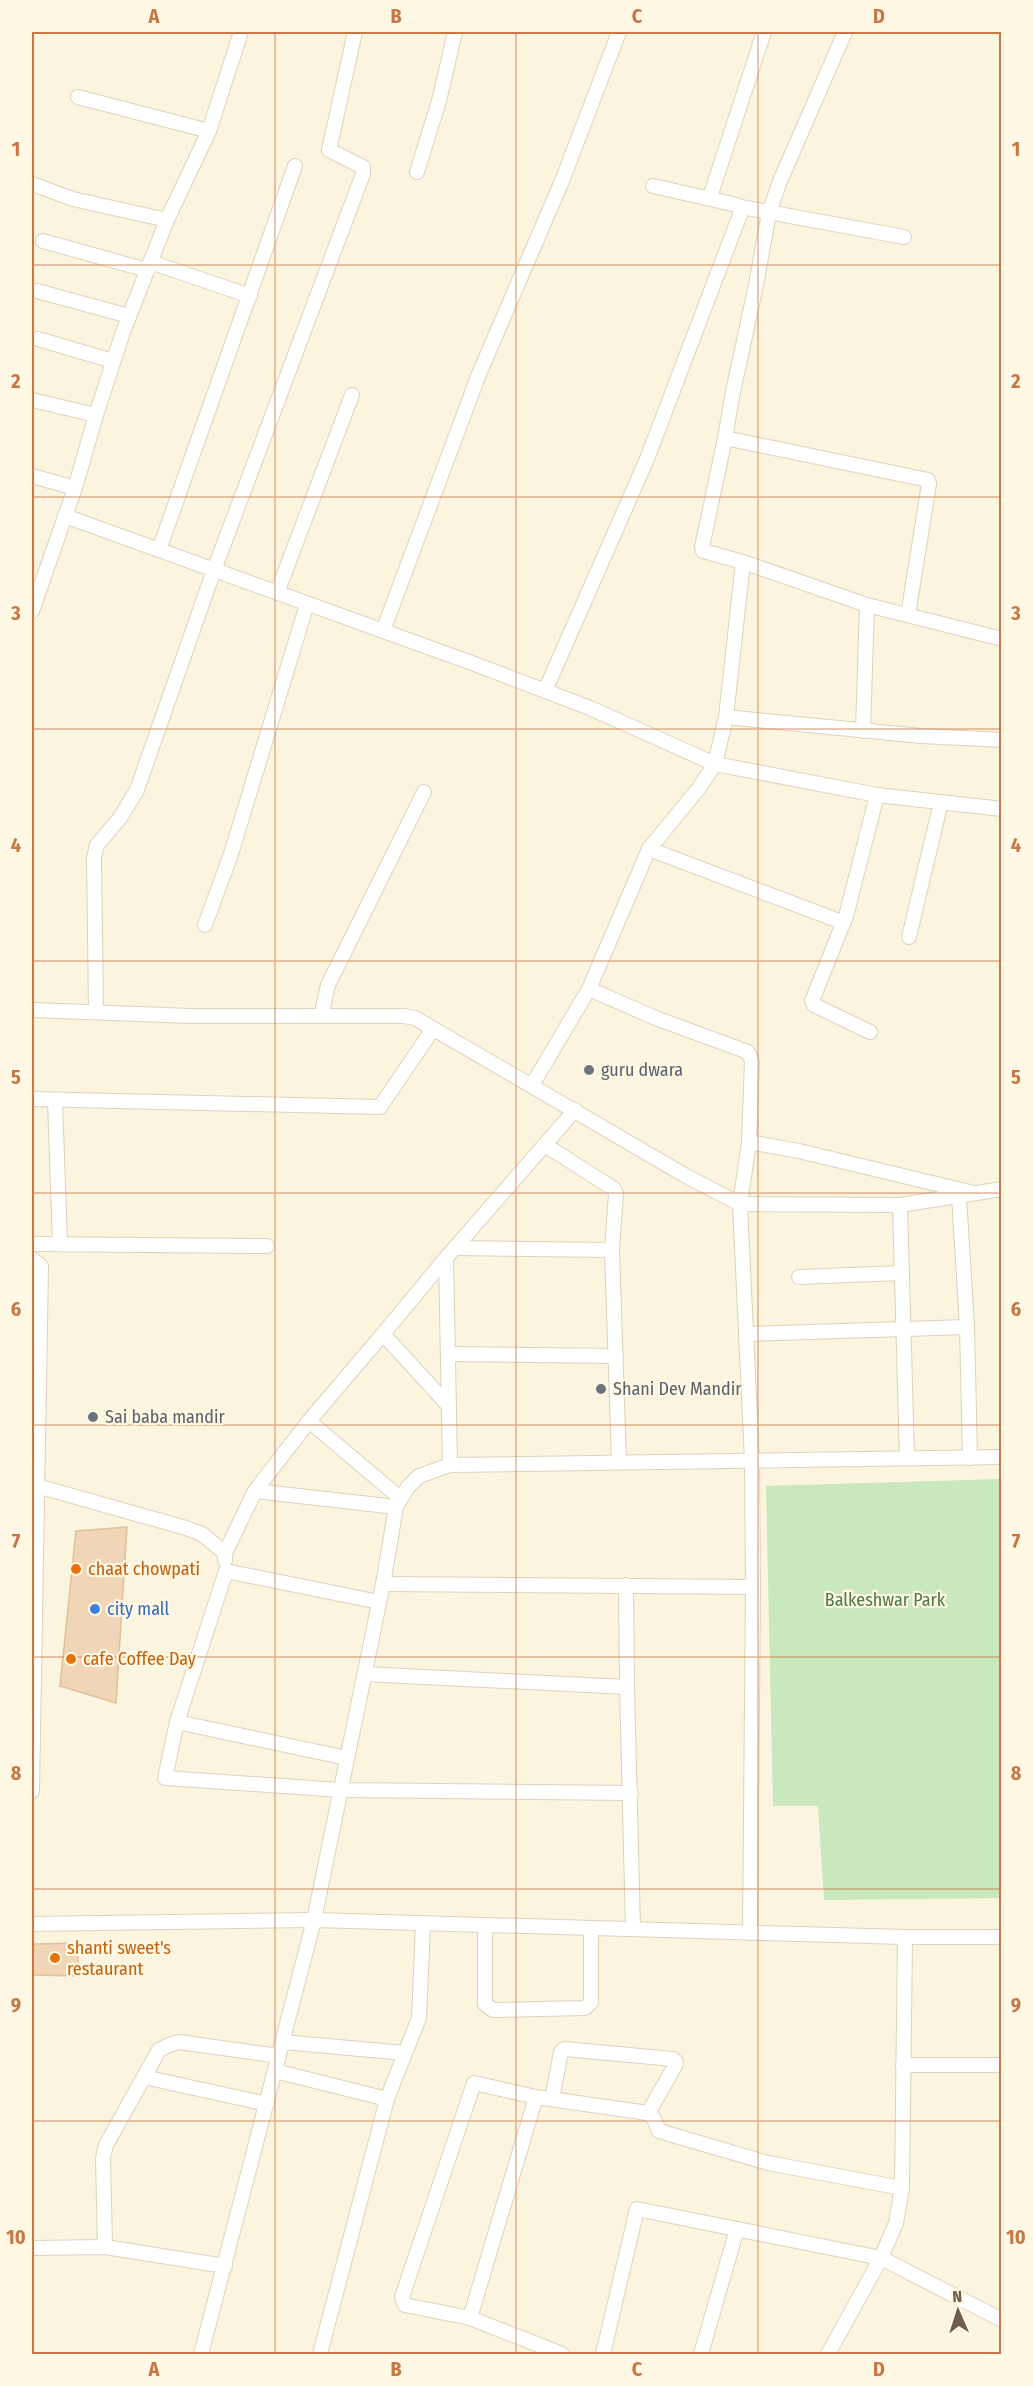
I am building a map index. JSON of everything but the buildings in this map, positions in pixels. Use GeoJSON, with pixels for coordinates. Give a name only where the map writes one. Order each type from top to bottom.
{"type":"FeatureCollection","features":[{"type":"Feature","properties":{"kind":"street"},"geometry":{"type":"LineString","coordinates":[[32,611],[35,591],[75,488],[96,415],[129,316],[166,220],[209,131],[241,32]]}},
{"type":"Feature","properties":{"kind":"street"},"geometry":{"type":"LineString","coordinates":[[96,1011],[94,858],[97,845],[120,818],[137,790],[214,570],[363,174],[363,167],[358,163],[329,150],[355,32]]}},
{"type":"Feature","properties":{"kind":"street"},"geometry":{"type":"LineString","coordinates":[[417,172],[440,102],[455,32]]}},
{"type":"Feature","properties":{"kind":"street"},"geometry":{"type":"LineString","coordinates":[[383,631],[479,374],[562,181],[619,32]]}},
{"type":"Feature","properties":{"kind":"street"},"geometry":{"type":"LineString","coordinates":[[710,197],[765,32]]}},
{"type":"Feature","properties":{"kind":"street"},"geometry":{"type":"LineString","coordinates":[[845,32],[780,181],[769,213],[702,549],[867,605],[1002,639]]}},
{"type":"Feature","properties":{"kind":"street"},"geometry":{"type":"LineString","coordinates":[[78,97],[209,131]]}},
{"type":"Feature","properties":{"kind":"street"},"geometry":{"type":"LineString","coordinates":[[159,550],[295,166]]}},
{"type":"Feature","properties":{"kind":"street"},"geometry":{"type":"LineString","coordinates":[[32,184],[73,199],[166,220]]}},
{"type":"Feature","properties":{"kind":"street"},"geometry":{"type":"LineString","coordinates":[[653,186],[710,197],[769,213],[904,237]]}},
{"type":"Feature","properties":{"kind":"street"},"geometry":{"type":"LineString","coordinates":[[545,691],[647,459],[741,213],[741,207]]}},
{"type":"Feature","properties":{"kind":"street"},"geometry":{"type":"LineString","coordinates":[[43,241],[149,266],[250,296]]}},
{"type":"Feature","properties":{"kind":"street"},"geometry":{"type":"LineString","coordinates":[[37,291],[129,316]]}},
{"type":"Feature","properties":{"kind":"street"},"geometry":{"type":"LineString","coordinates":[[38,339],[114,361]]}},
{"type":"Feature","properties":{"kind":"street"},"geometry":{"type":"LineString","coordinates":[[277,593],[352,394]]}},
{"type":"Feature","properties":{"kind":"street"},"geometry":{"type":"LineString","coordinates":[[32,400],[96,415]]}},
{"type":"Feature","properties":{"kind":"street"},"geometry":{"type":"LineString","coordinates":[[725,438],[928,480],[908,615]]}},
{"type":"Feature","properties":{"kind":"street"},"geometry":{"type":"LineString","coordinates":[[32,476],[75,488]]}},
{"type":"Feature","properties":{"kind":"street"},"geometry":{"type":"LineString","coordinates":[[65,516],[590,708],[715,764],[877,795],[1002,809]]}},
{"type":"Feature","properties":{"kind":"street"},"geometry":{"type":"LineString","coordinates":[[532,1085],[589,989],[649,849],[699,788],[715,764],[726,717],[743,562]]}},
{"type":"Feature","properties":{"kind":"street"},"geometry":{"type":"LineString","coordinates":[[205,925],[231,854],[308,604]]}},
{"type":"Feature","properties":{"kind":"street"},"geometry":{"type":"LineString","coordinates":[[863,731],[867,605]]}},
{"type":"Feature","properties":{"kind":"street"},"geometry":{"type":"LineString","coordinates":[[726,717],[952,739],[1002,740]]}},
{"type":"Feature","properties":{"kind":"street"},"geometry":{"type":"LineString","coordinates":[[321,1016],[328,985],[424,792]]}},
{"type":"Feature","properties":{"kind":"street"},"geometry":{"type":"LineString","coordinates":[[870,1032],[814,1005],[812,1001],[844,921],[877,795]]}},
{"type":"Feature","properties":{"kind":"street"},"geometry":{"type":"LineString","coordinates":[[909,937],[941,802]]}},
{"type":"Feature","properties":{"kind":"street"},"geometry":{"type":"LineString","coordinates":[[649,849],[837,921],[844,921]]}},
{"type":"Feature","properties":{"kind":"street"},"geometry":{"type":"LineString","coordinates":[[589,989],[658,1019],[748,1052],[752,1060],[749,1142],[740,1204],[752,1460],[750,1933]]}},
{"type":"Feature","properties":{"kind":"street"},"geometry":{"type":"LineString","coordinates":[[32,1010],[190,1016],[404,1016],[415,1018],[686,1176],[740,1204],[900,1205],[1002,1189]]}},
{"type":"Feature","properties":{"kind":"street"},"geometry":{"type":"LineString","coordinates":[[32,1099],[380,1107],[433,1029]]}},
{"type":"Feature","properties":{"kind":"street"},"geometry":{"type":"LineString","coordinates":[[55,1100],[60,1244]]}},
{"type":"Feature","properties":{"kind":"street"},"geometry":{"type":"LineString","coordinates":[[575,1110],[309,1421],[255,1491],[225,1553],[226,1571],[177,1722],[165,1778],[341,1790],[631,1793]]}},
{"type":"Feature","properties":{"kind":"street"},"geometry":{"type":"LineString","coordinates":[[749,1142],[799,1151],[974,1193]]}},
{"type":"Feature","properties":{"kind":"street"},"geometry":{"type":"LineString","coordinates":[[545,1145],[614,1189],[616,1194],[612,1250],[619,1462]]}},
{"type":"Feature","properties":{"kind":"street"},"geometry":{"type":"LineString","coordinates":[[958,1196],[967,1327],[970,1458]]}},
{"type":"Feature","properties":{"kind":"street"},"geometry":{"type":"LineString","coordinates":[[900,1205],[907,1458]]}},
{"type":"Feature","properties":{"kind":"street"},"geometry":{"type":"LineString","coordinates":[[32,1244],[267,1246]]}},
{"type":"Feature","properties":{"kind":"street"},"geometry":{"type":"LineString","coordinates":[[451,1253],[612,1250]]}},
{"type":"Feature","properties":{"kind":"street"},"geometry":{"type":"LineString","coordinates":[[450,1465],[448,1354],[451,1253]]}},
{"type":"Feature","properties":{"kind":"street"},"geometry":{"type":"LineString","coordinates":[[32,1259],[41,1266],[35,1396],[37,1486],[32,1791]]}},
{"type":"Feature","properties":{"kind":"street"},"geometry":{"type":"LineString","coordinates":[[799,1277],[902,1273]]}},
{"type":"Feature","properties":{"kind":"street"},"geometry":{"type":"LineString","coordinates":[[746,1334],[967,1327]]}},
{"type":"Feature","properties":{"kind":"street"},"geometry":{"type":"LineString","coordinates":[[383,1334],[449,1406]]}},
{"type":"Feature","properties":{"kind":"street"},"geometry":{"type":"LineString","coordinates":[[448,1354],[616,1356]]}},
{"type":"Feature","properties":{"kind":"street"},"geometry":{"type":"LineString","coordinates":[[309,1421],[398,1502]]}},
{"type":"Feature","properties":{"kind":"street"},"geometry":{"type":"LineString","coordinates":[[201,2355],[314,1920],[398,1502],[419,1476],[450,1465],[1002,1457]]}},
{"type":"Feature","properties":{"kind":"street"},"geometry":{"type":"LineString","coordinates":[[37,1486],[186,1528],[202,1534],[225,1553]]}},
{"type":"Feature","properties":{"kind":"street"},"geometry":{"type":"LineString","coordinates":[[255,1491],[398,1502]]}},
{"type":"Feature","properties":{"kind":"street"},"geometry":{"type":"LineString","coordinates":[[226,1571],[379,1602]]}},
{"type":"Feature","properties":{"kind":"street"},"geometry":{"type":"LineString","coordinates":[[383,1584],[753,1587]]}},
{"type":"Feature","properties":{"kind":"street"},"geometry":{"type":"LineString","coordinates":[[626,1585],[633,1929]]}},
{"type":"Feature","properties":{"kind":"street"},"geometry":{"type":"LineString","coordinates":[[365,1674],[627,1687]]}},
{"type":"Feature","properties":{"kind":"street"},"geometry":{"type":"LineString","coordinates":[[177,1722],[347,1758]]}},
{"type":"Feature","properties":{"kind":"street"},"geometry":{"type":"LineString","coordinates":[[32,1924],[314,1920],[904,1937],[1002,1937]]}},
{"type":"Feature","properties":{"kind":"street"},"geometry":{"type":"LineString","coordinates":[[320,2355],[387,2099],[419,2018],[423,1924]]}},
{"type":"Feature","properties":{"kind":"street"},"geometry":{"type":"LineString","coordinates":[[485,1926],[485,2004],[493,2010],[585,2008],[588,2006],[591,2002],[591,1929]]}},
{"type":"Feature","properties":{"kind":"street"},"geometry":{"type":"LineString","coordinates":[[828,2355],[881,2258],[896,2223],[902,2188],[904,1937]]}},
{"type":"Feature","properties":{"kind":"street"},"geometry":{"type":"LineString","coordinates":[[105,2247],[103,2158],[106,2145],[159,2050],[179,2042],[279,2056]]}},
{"type":"Feature","properties":{"kind":"street"},"geometry":{"type":"LineString","coordinates":[[283,2042],[405,2053]]}},
{"type":"Feature","properties":{"kind":"street"},"geometry":{"type":"LineString","coordinates":[[552,2099],[561,2052],[564,2049],[673,2059],[676,2062],[675,2066],[648,2113]]}},
{"type":"Feature","properties":{"kind":"street"},"geometry":{"type":"LineString","coordinates":[[903,2065],[1002,2065]]}},
{"type":"Feature","properties":{"kind":"street"},"geometry":{"type":"LineString","coordinates":[[275,2071],[387,2099]]}},
{"type":"Feature","properties":{"kind":"street"},"geometry":{"type":"LineString","coordinates":[[144,2077],[267,2104]]}},
{"type":"Feature","properties":{"kind":"street"},"geometry":{"type":"LineString","coordinates":[[562,2355],[470,2318],[405,2305],[402,2296],[474,2083],[536,2097],[648,2113],[654,2119],[659,2131],[768,2163],[902,2188]]}},
{"type":"Feature","properties":{"kind":"street"},"geometry":{"type":"LineString","coordinates":[[470,2318],[536,2097]]}},
{"type":"Feature","properties":{"kind":"street"},"geometry":{"type":"LineString","coordinates":[[603,2355],[637,2209],[881,2258],[1002,2320]]}},
{"type":"Feature","properties":{"kind":"street"},"geometry":{"type":"LineString","coordinates":[[701,2355],[737,2229]]}},
{"type":"Feature","properties":{"kind":"street"},"geometry":{"type":"LineString","coordinates":[[32,2248],[105,2247],[225,2266]]}},
{"type":"Feature","properties":{"kind":"green space","name":"Balkeshwar Park"},"geometry":{"type":"Polygon","coordinates":[[[1001,1479],[1001,1898],[824,1900],[818,1806],[773,1806],[766,1486],[1001,1479]]]}},
{"type":"Feature","properties":{"kind":"place","name":"guru dwara"},"geometry":{"type":"Point","coordinates":[589,1070]}},
{"type":"Feature","properties":{"kind":"place","name":"Shani Dev Mandir"},"geometry":{"type":"Point","coordinates":[601,1389]}},
{"type":"Feature","properties":{"kind":"place","name":"Sai baba mandir"},"geometry":{"type":"Point","coordinates":[93,1417]}},
{"type":"Feature","properties":{"kind":"place","name":"chaat chowpati"},"geometry":{"type":"Point","coordinates":[76,1569]}},
{"type":"Feature","properties":{"kind":"place","name":"city mall"},"geometry":{"type":"Point","coordinates":[95,1609]}},
{"type":"Feature","properties":{"kind":"place","name":"cafe Coffee Day"},"geometry":{"type":"Point","coordinates":[71,1659]}},
{"type":"Feature","properties":{"kind":"place","name":"shanti sweet's restaurant"},"geometry":{"type":"Point","coordinates":[55,1958]}}]}
